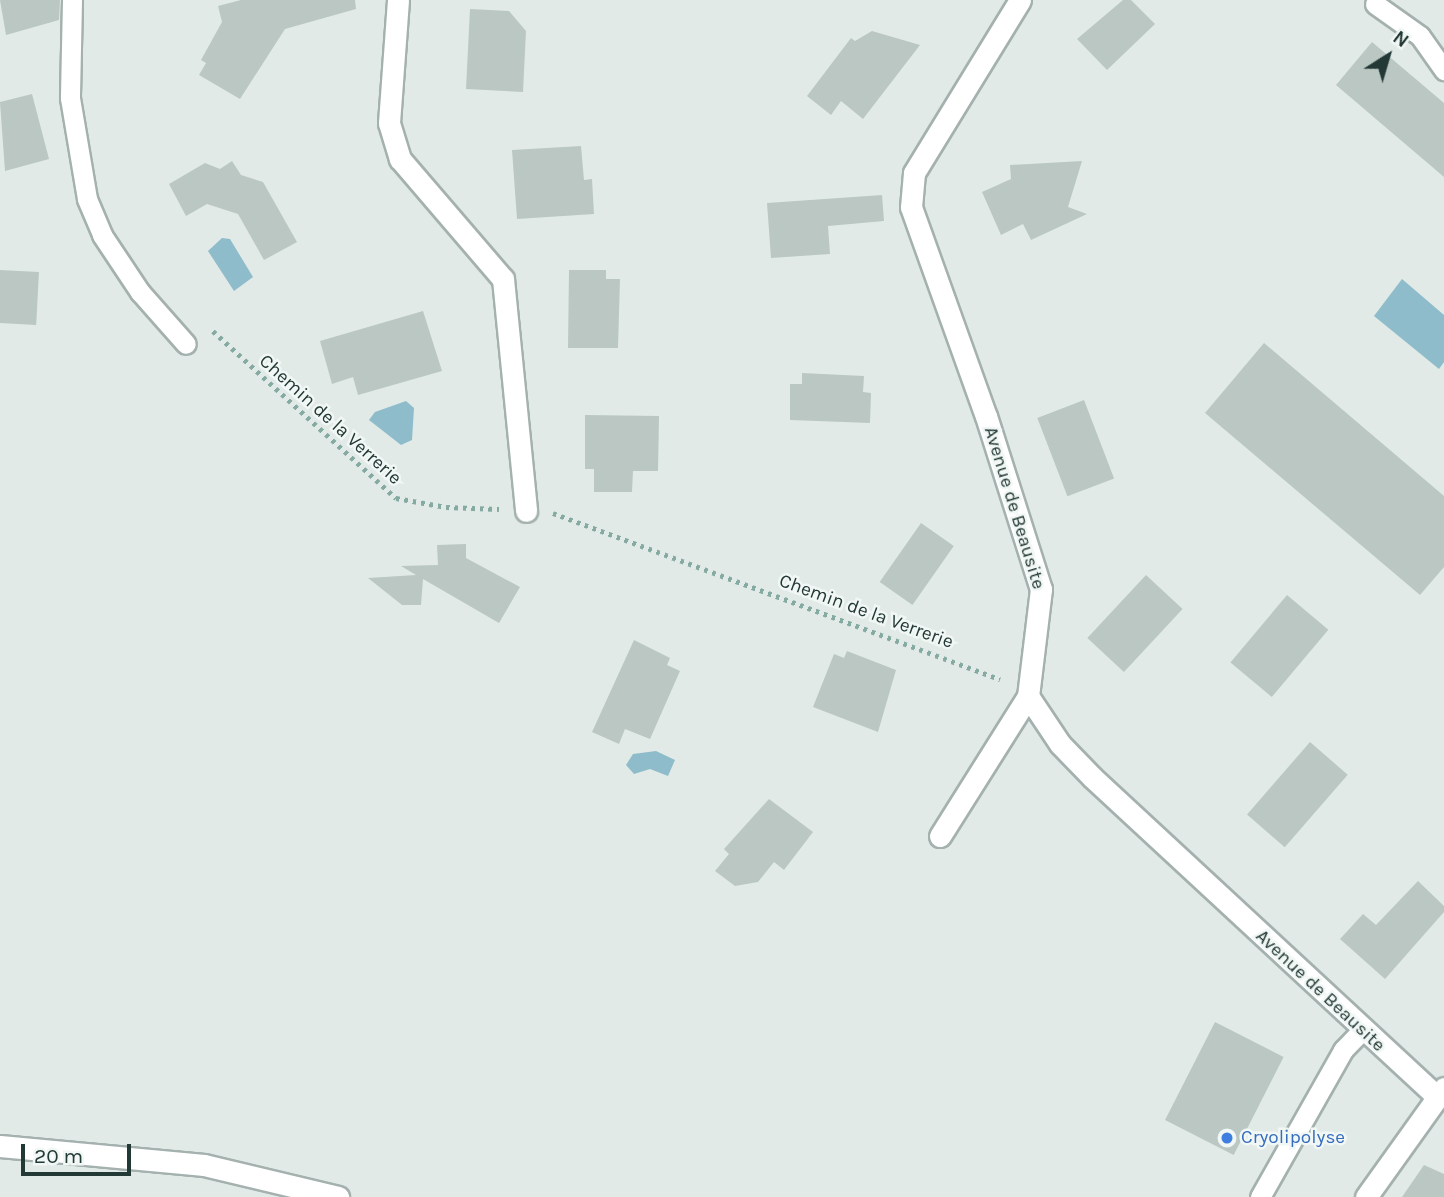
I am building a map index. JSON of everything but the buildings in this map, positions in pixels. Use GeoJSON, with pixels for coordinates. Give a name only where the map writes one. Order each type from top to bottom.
{"type":"FeatureCollection","features":[{"type":"Feature","properties":{"kind":"street"},"geometry":{"type":"LineString","coordinates":[[398,0],[389,123],[400,159],[503,279],[526,511]]}},
{"type":"Feature","properties":{"kind":"street","name":"Avenue de Beausite"},"geometry":{"type":"LineString","coordinates":[[1020,0],[914,173],[911,207],[986,416],[1041,589],[1028,696],[1060,744],[1093,778],[1362,1030],[1440,1092]]}},
{"type":"Feature","properties":{"kind":"street"},"geometry":{"type":"LineString","coordinates":[[940,836],[1028,696]]}},
{"type":"Feature","properties":{"kind":"street"},"geometry":{"type":"LineString","coordinates":[[1366,1197],[1440,1092]]}},
{"type":"Feature","properties":{"kind":"street"},"geometry":{"type":"LineString","coordinates":[[0,1146],[204,1165],[338,1197]]}},
{"type":"Feature","properties":{"kind":"lane"},"geometry":{"type":"LineString","coordinates":[[72,0],[70,99],[87,200],[102,235],[140,292],[186,344]]}},
{"type":"Feature","properties":{"kind":"lane"},"geometry":{"type":"LineString","coordinates":[[1375,4],[1420,36],[1444,70]]}},
{"type":"Feature","properties":{"kind":"lane"},"geometry":{"type":"LineString","coordinates":[[1259,1197],[1343,1050],[1362,1030]]}},
{"type":"Feature","properties":{"kind":"path","name":"Chemin de la Verrerie"},"geometry":{"type":"LineString","coordinates":[[202,321],[281,397],[396,498],[446,507],[556,513],[990,673],[1028,696]]}},
{"type":"Feature","properties":{"kind":"water"},"geometry":{"type":"Polygon","coordinates":[[[222,238],[230,239],[253,277],[234,291],[208,251],[222,238]]]}},
{"type":"Feature","properties":{"kind":"water"},"geometry":{"type":"Polygon","coordinates":[[[1402,279],[1444,315],[1444,362],[1439,369],[1374,316],[1402,279]]]}},
{"type":"Feature","properties":{"kind":"water"},"geometry":{"type":"Polygon","coordinates":[[[406,401],[414,408],[412,440],[401,445],[369,420],[375,412],[406,401]]]}},
{"type":"Feature","properties":{"kind":"water"},"geometry":{"type":"Polygon","coordinates":[[[656,751],[675,760],[668,776],[650,769],[634,774],[626,765],[633,754],[656,751]]]}},
{"type":"Feature","properties":{"kind":"place","name":"Cryolipolyse"},"geometry":{"type":"Point","coordinates":[1227,1138]}}]}
